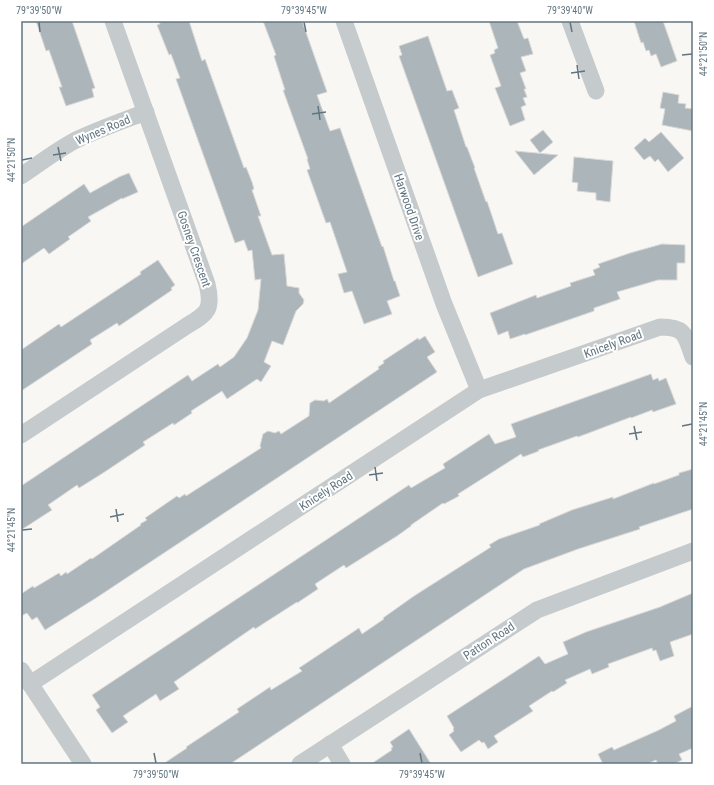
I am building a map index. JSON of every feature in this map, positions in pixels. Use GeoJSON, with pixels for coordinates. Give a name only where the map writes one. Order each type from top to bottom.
{"type":"FeatureCollection","features":[{"type":"Feature","properties":{"kind":"street","name":"Gosney Crescent"},"geometry":{"type":"LineString","coordinates":[[21,435],[203,316],[208,309],[210,302],[207,284],[113,21]]}},
{"type":"Feature","properties":{"kind":"street","name":"Harwood Drive"},"geometry":{"type":"LineString","coordinates":[[344,21],[444,304],[479,390]]}},
{"type":"Feature","properties":{"kind":"street"},"geometry":{"type":"LineString","coordinates":[[570,21],[596,91]]}},
{"type":"Feature","properties":{"kind":"street","name":"Wynes Road"},"geometry":{"type":"LineString","coordinates":[[21,176],[76,140],[146,112]]}},
{"type":"Feature","properties":{"kind":"street","name":"Knicely Road"},"geometry":{"type":"LineString","coordinates":[[30,684],[479,390],[660,327],[674,327],[685,334],[693,357]]}},
{"type":"Feature","properties":{"kind":"street","name":"Patton Road"},"geometry":{"type":"LineString","coordinates":[[300,764],[536,610],[693,551]]}},
{"type":"Feature","properties":{"kind":"street"},"geometry":{"type":"LineString","coordinates":[[21,670],[82,764]]}},
{"type":"Feature","properties":{"kind":"street"},"geometry":{"type":"LineString","coordinates":[[330,744],[342,764]]}},
{"type":"Feature","properties":{"kind":"building"},"geometry":{"type":"Polygon","coordinates":[[[36,21],[72,21],[95,88],[92,89],[94,97],[66,106],[59,87],[62,87],[49,50],[46,51],[36,21]]]}},
{"type":"Feature","properties":{"kind":"building"},"geometry":{"type":"Polygon","coordinates":[[[159,21],[189,21],[202,61],[205,59],[244,168],[246,167],[252,182],[254,189],[252,190],[261,216],[258,216],[272,255],[284,254],[287,286],[299,288],[299,293],[304,300],[303,304],[296,311],[283,345],[272,341],[264,362],[271,366],[261,382],[257,379],[227,399],[222,391],[191,411],[192,413],[174,425],[173,423],[143,442],[145,445],[103,473],[79,488],[77,485],[48,505],[52,510],[21,530],[21,486],[188,375],[192,381],[218,364],[220,367],[234,357],[247,338],[258,310],[261,279],[255,280],[252,250],[248,251],[244,240],[235,243],[176,79],[180,78],[171,54],[169,55],[157,25],[160,24],[159,21]]]}},
{"type":"Feature","properties":{"kind":"building"},"geometry":{"type":"Polygon","coordinates":[[[263,21],[302,21],[327,92],[317,95],[330,131],[340,128],[400,296],[387,301],[392,314],[364,324],[352,291],[344,293],[338,274],[347,272],[330,222],[326,223],[307,170],[310,169],[308,159],[283,90],[285,90],[274,56],[276,55],[263,21]]]}},
{"type":"Feature","properties":{"kind":"building"},"geometry":{"type":"Polygon","coordinates":[[[489,21],[517,21],[524,39],[528,38],[533,54],[521,57],[526,71],[520,73],[526,89],[524,89],[527,97],[523,98],[526,105],[521,107],[525,120],[510,126],[495,88],[501,86],[490,55],[495,53],[494,50],[498,48],[489,21]]]}},
{"type":"Feature","properties":{"kind":"building"},"geometry":{"type":"Polygon","coordinates":[[[634,21],[663,21],[677,61],[661,67],[656,54],[651,56],[649,50],[646,51],[643,42],[641,43],[634,21]]]}},
{"type":"Feature","properties":{"kind":"building"},"geometry":{"type":"Polygon","coordinates":[[[428,36],[447,91],[452,90],[459,108],[454,110],[466,147],[498,234],[502,233],[513,264],[478,277],[399,56],[402,55],[399,46],[428,36]]]}},
{"type":"Feature","properties":{"kind":"building"},"geometry":{"type":"Polygon","coordinates":[[[663,92],[679,95],[678,103],[686,104],[685,108],[693,109],[693,131],[662,125],[665,109],[660,108],[663,92]]]}},
{"type":"Feature","properties":{"kind":"building"},"geometry":{"type":"Polygon","coordinates":[[[543,130],[553,142],[540,153],[530,140],[543,130]]]}},
{"type":"Feature","properties":{"kind":"building"},"geometry":{"type":"Polygon","coordinates":[[[661,132],[684,158],[668,172],[658,159],[655,162],[650,156],[644,160],[634,148],[645,138],[649,142],[661,132]]]}},
{"type":"Feature","properties":{"kind":"building"},"geometry":{"type":"Polygon","coordinates":[[[515,151],[558,155],[534,175],[515,151]]]}},
{"type":"Feature","properties":{"kind":"building"},"geometry":{"type":"Polygon","coordinates":[[[574,157],[613,161],[610,202],[596,200],[596,193],[577,191],[578,183],[572,182],[574,157]]]}},
{"type":"Feature","properties":{"kind":"building"},"geometry":{"type":"Polygon","coordinates":[[[129,173],[138,192],[122,198],[88,217],[91,221],[68,237],[70,239],[49,254],[44,248],[21,264],[21,227],[84,184],[90,193],[129,173]]]}},
{"type":"Feature","properties":{"kind":"building"},"geometry":{"type":"Polygon","coordinates":[[[662,244],[685,245],[685,263],[677,263],[677,280],[658,280],[617,292],[620,299],[594,308],[594,311],[525,335],[510,339],[508,331],[498,335],[490,313],[536,295],[537,298],[571,286],[570,283],[595,275],[593,270],[600,267],[598,264],[662,244]]]}},
{"type":"Feature","properties":{"kind":"building"},"geometry":{"type":"Polygon","coordinates":[[[158,260],[175,285],[171,288],[172,290],[119,326],[117,323],[90,340],[92,344],[21,391],[21,350],[59,324],[61,327],[141,274],[140,272],[158,260]]]}},
{"type":"Feature","properties":{"kind":"building"},"geometry":{"type":"Polygon","coordinates":[[[425,336],[435,352],[427,357],[437,372],[96,598],[45,630],[37,617],[32,620],[27,613],[21,616],[21,594],[59,573],[61,576],[66,572],[67,574],[91,558],[92,559],[141,525],[140,524],[147,520],[145,518],[177,496],[179,498],[185,494],[186,496],[261,448],[260,446],[263,434],[268,431],[275,433],[279,431],[281,434],[309,416],[310,403],[315,400],[324,401],[327,399],[329,403],[379,369],[378,367],[384,363],[383,361],[418,338],[419,340],[425,336]]]}},
{"type":"Feature","properties":{"kind":"building"},"geometry":{"type":"Polygon","coordinates":[[[651,374],[653,380],[658,378],[659,381],[666,378],[676,404],[653,412],[652,410],[631,417],[538,450],[539,451],[523,457],[521,454],[458,494],[459,496],[444,504],[443,503],[397,536],[346,568],[344,565],[315,584],[318,589],[255,629],[254,627],[174,682],[179,689],[160,701],[156,694],[123,716],[128,722],[112,733],[96,710],[100,707],[92,695],[409,485],[411,488],[445,468],[443,464],[489,434],[495,444],[516,437],[511,424],[651,374]]]}},
{"type":"Feature","properties":{"kind":"building"},"geometry":{"type":"Polygon","coordinates":[[[693,469],[693,509],[524,569],[230,764],[163,764],[239,712],[237,709],[270,687],[271,690],[302,671],[299,668],[359,628],[362,634],[414,596],[491,547],[489,545],[499,539],[540,525],[539,524],[572,510],[613,497],[613,499],[693,469]]]}},
{"type":"Feature","properties":{"kind":"building"},"geometry":{"type":"Polygon","coordinates":[[[693,593],[693,634],[670,642],[674,656],[660,661],[656,650],[653,651],[652,648],[608,664],[609,667],[592,674],[590,669],[565,680],[567,683],[529,706],[533,711],[494,736],[498,742],[488,749],[484,742],[482,743],[479,740],[461,752],[449,735],[454,731],[454,728],[447,716],[539,656],[545,664],[568,654],[563,642],[586,632],[660,607],[693,593]]]}},
{"type":"Feature","properties":{"kind":"building"},"geometry":{"type":"Polygon","coordinates":[[[693,706],[693,748],[679,754],[682,760],[674,764],[658,764],[656,760],[647,764],[603,764],[598,754],[612,747],[614,750],[659,730],[676,721],[674,716],[693,706]]]}},
{"type":"Feature","properties":{"kind":"building"},"geometry":{"type":"Polygon","coordinates":[[[409,729],[431,764],[371,764],[392,750],[391,748],[393,747],[390,742],[409,729]]]}}]}
